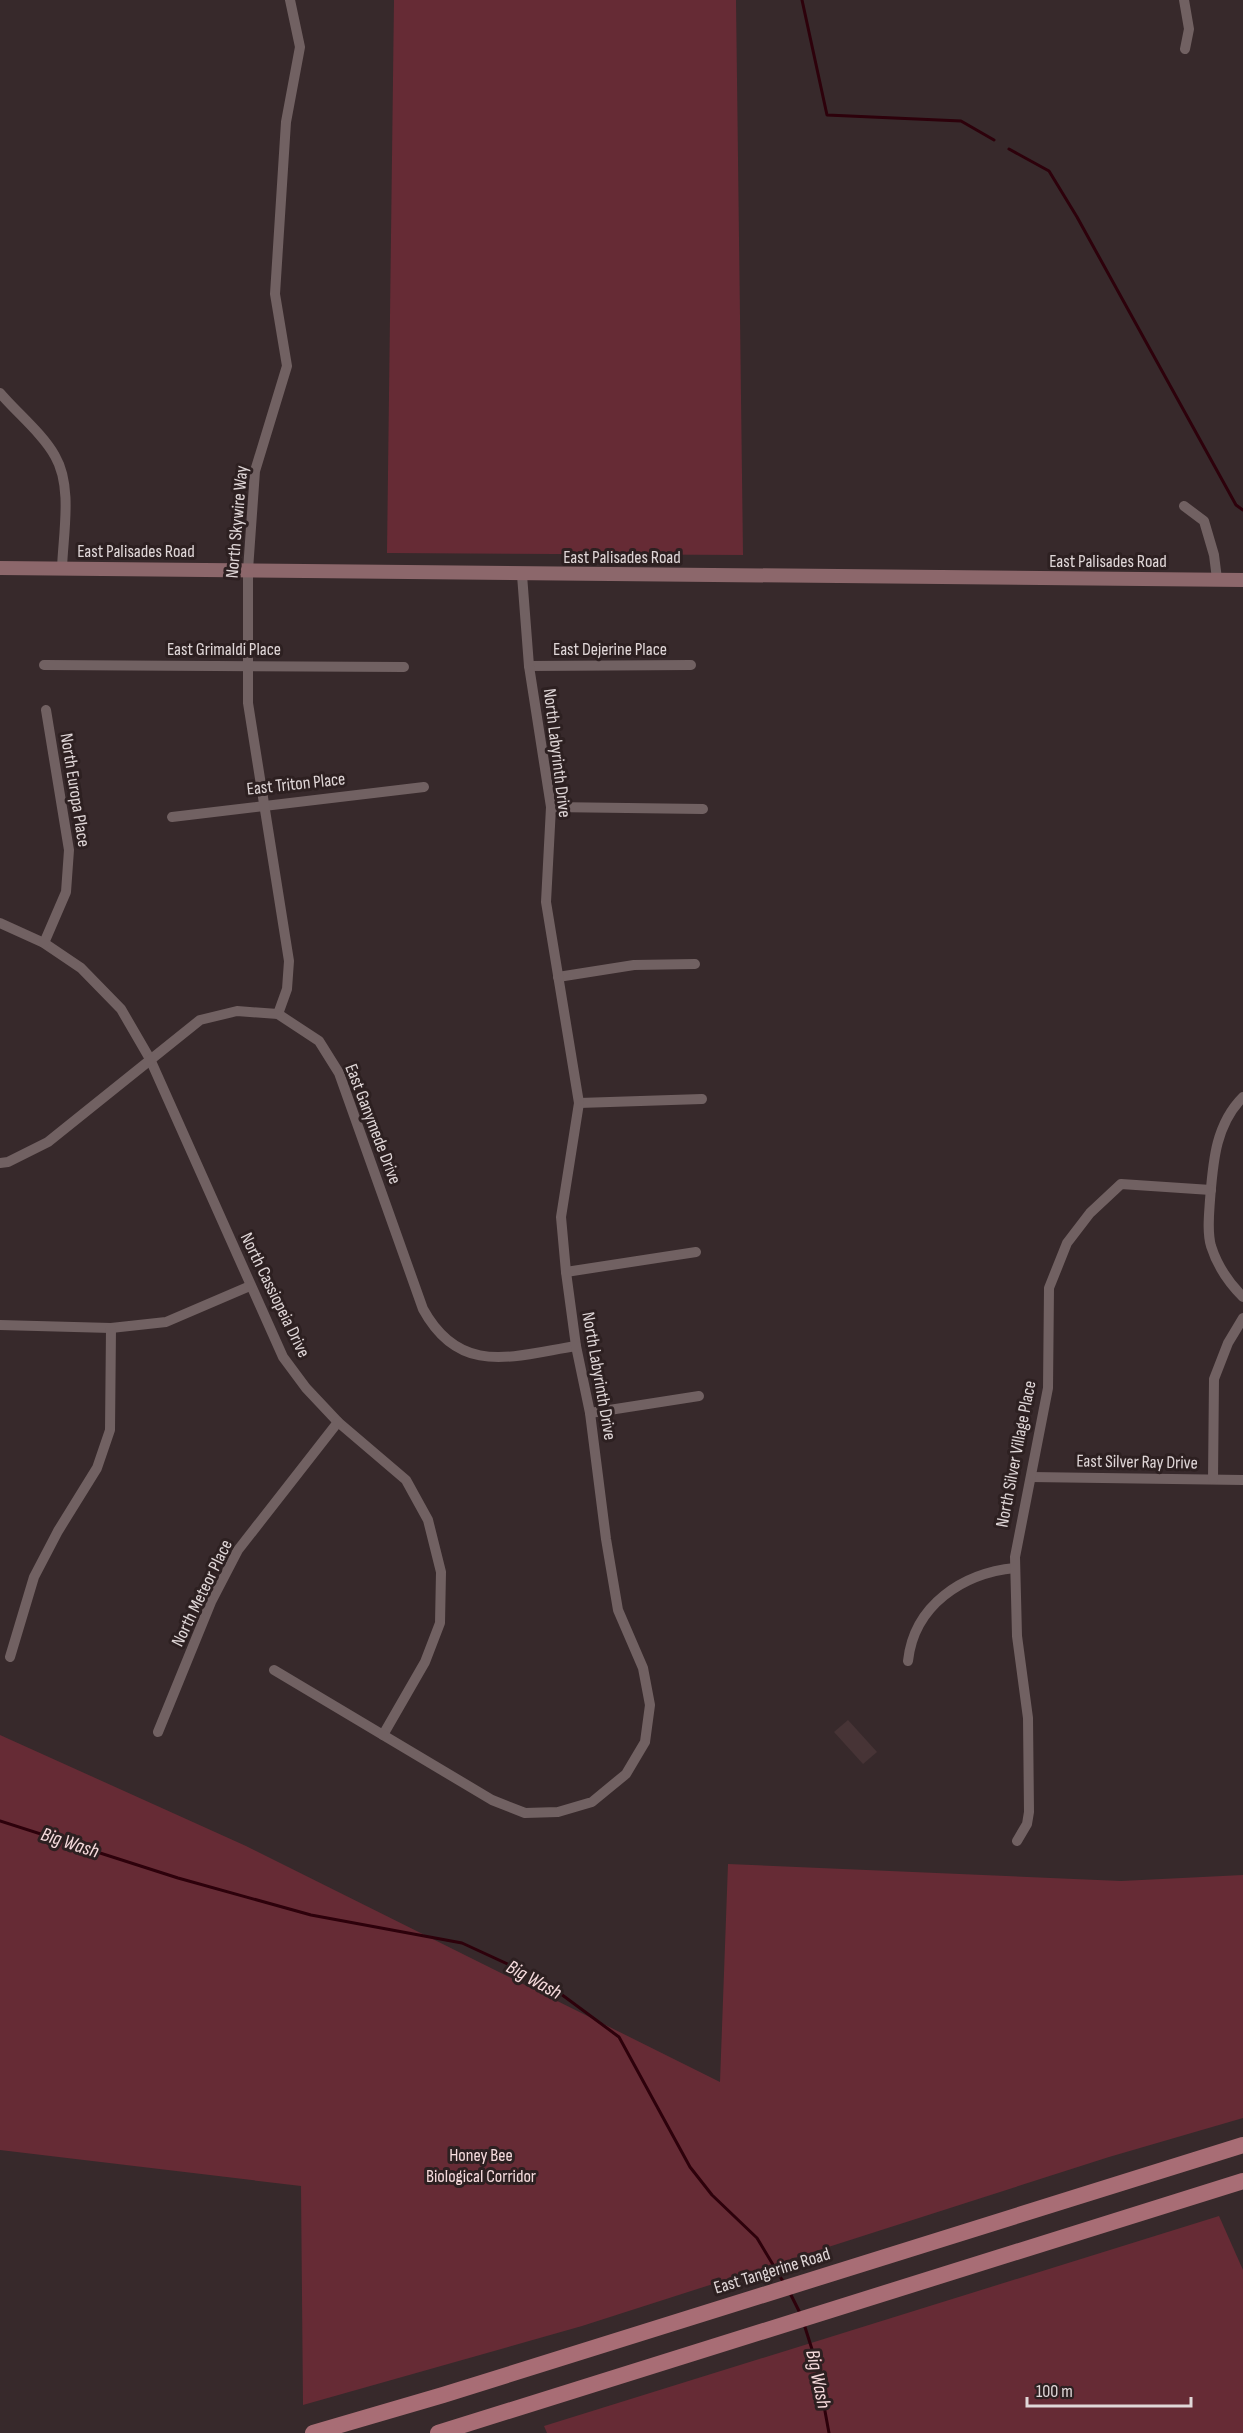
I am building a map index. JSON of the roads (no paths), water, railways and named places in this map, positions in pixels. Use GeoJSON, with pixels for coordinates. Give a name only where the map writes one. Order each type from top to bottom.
{"type":"FeatureCollection","features":[{"type":"Feature","properties":{"kind":"main road","name":"East Tangerine Road"},"geometry":{"type":"LineString","coordinates":[[313,2433],[1243,2145]]}},
{"type":"Feature","properties":{"kind":"main road"},"geometry":{"type":"LineString","coordinates":[[438,2433],[1243,2181]]}},
{"type":"Feature","properties":{"kind":"street","name":"North Skywire Way"},"geometry":{"type":"LineString","coordinates":[[278,1014],[287,989],[289,961],[248,703],[248,570],[255,471],[286,366],[275,294],[286,122],[300,46],[290,0]]}},
{"type":"Feature","properties":{"kind":"street"},"geometry":{"type":"LineString","coordinates":[[1184,0],[1189,29],[1185,49]]}},
{"type":"Feature","properties":{"kind":"street"},"geometry":{"type":"LineString","coordinates":[[0,393],[54,454],[61,471],[65,487],[62,569]]}},
{"type":"Feature","properties":{"kind":"street"},"geometry":{"type":"LineString","coordinates":[[1184,506],[1204,521],[1214,555],[1217,579]]}},
{"type":"Feature","properties":{"kind":"street","name":"East Palisades Road"},"geometry":{"type":"LineString","coordinates":[[0,568],[522,575],[1243,580]]}},
{"type":"Feature","properties":{"kind":"street","name":"North Labyrinth Drive"},"geometry":{"type":"LineString","coordinates":[[274,1670],[492,1800],[525,1813],[558,1812],[592,1802],[626,1774],[645,1742],[650,1705],[643,1668],[618,1610],[606,1539],[591,1413],[576,1346],[566,1272],[561,1217],[579,1103],[546,902],[551,807],[529,666],[522,575]]}},
{"type":"Feature","properties":{"kind":"street","name":"East Grimaldi Place"},"geometry":{"type":"LineString","coordinates":[[44,664],[404,667]]}},
{"type":"Feature","properties":{"kind":"street","name":"East Dejerine Place"},"geometry":{"type":"LineString","coordinates":[[529,666],[691,665]]}},
{"type":"Feature","properties":{"kind":"street","name":"North Europa Place"},"geometry":{"type":"LineString","coordinates":[[44,943],[66,892],[69,850],[46,710]]}},
{"type":"Feature","properties":{"kind":"street","name":"East Triton Place"},"geometry":{"type":"LineString","coordinates":[[171,817],[264,804],[424,787]]}},
{"type":"Feature","properties":{"kind":"street"},"geometry":{"type":"LineString","coordinates":[[551,807],[703,809]]}},
{"type":"Feature","properties":{"kind":"street","name":"North Cassiopeia Drive"},"geometry":{"type":"LineString","coordinates":[[0,923],[44,943],[81,968],[121,1009],[150,1059],[283,1357],[306,1388],[338,1422],[406,1480],[428,1520],[441,1572],[440,1623],[425,1662],[382,1735]]}},
{"type":"Feature","properties":{"kind":"street"},"geometry":{"type":"LineString","coordinates":[[558,977],[634,965],[695,964]]}},
{"type":"Feature","properties":{"kind":"street","name":"East Ganymede Drive"},"geometry":{"type":"LineString","coordinates":[[0,1163],[8,1162],[48,1142],[201,1020],[237,1011],[278,1014],[320,1041],[339,1073],[423,1309],[435,1331],[453,1346],[480,1357],[510,1357],[576,1346]]}},
{"type":"Feature","properties":{"kind":"street"},"geometry":{"type":"LineString","coordinates":[[1243,1097],[1233,1107],[1218,1139],[1211,1190],[1210,1245],[1220,1267],[1243,1297]]}},
{"type":"Feature","properties":{"kind":"street"},"geometry":{"type":"LineString","coordinates":[[579,1103],[702,1099]]}},
{"type":"Feature","properties":{"kind":"street","name":"North Silver Village Place"},"geometry":{"type":"LineString","coordinates":[[1017,1841],[1027,1824],[1029,1812],[1028,1730],[1025,1678],[1017,1636],[1015,1568],[1018,1536],[1048,1388],[1049,1288],[1067,1243],[1090,1213],[1121,1184],[1211,1190]]}},
{"type":"Feature","properties":{"kind":"street"},"geometry":{"type":"LineString","coordinates":[[566,1272],[696,1252]]}},
{"type":"Feature","properties":{"kind":"street"},"geometry":{"type":"LineString","coordinates":[[0,1325],[111,1328],[166,1322],[250,1286]]}},
{"type":"Feature","properties":{"kind":"street"},"geometry":{"type":"LineString","coordinates":[[1213,1479],[1214,1379],[1227,1343],[1243,1318]]}},
{"type":"Feature","properties":{"kind":"street"},"geometry":{"type":"LineString","coordinates":[[10,1657],[34,1577],[58,1531],[98,1468],[110,1430],[111,1328]]}},
{"type":"Feature","properties":{"kind":"street"},"geometry":{"type":"LineString","coordinates":[[591,1413],[699,1396]]}},
{"type":"Feature","properties":{"kind":"street","name":"North Meteor Place"},"geometry":{"type":"LineString","coordinates":[[159,1732],[211,1602],[238,1550],[338,1422]]}},
{"type":"Feature","properties":{"kind":"street","name":"East Silver Ray Drive"},"geometry":{"type":"LineString","coordinates":[[1031,1477],[1243,1480]]}},
{"type":"Feature","properties":{"kind":"street"},"geometry":{"type":"LineString","coordinates":[[908,1661],[914,1631],[931,1607],[947,1592],[969,1578],[991,1570],[1015,1568]]}},
{"type":"Feature","properties":{"kind":"waterway"},"geometry":{"type":"LineString","coordinates":[[802,0],[827,115],[961,121],[994,140]]}},
{"type":"Feature","properties":{"kind":"waterway"},"geometry":{"type":"LineString","coordinates":[[1009,149],[1049,171],[1077,217],[1236,505],[1243,510]]}},
{"type":"Feature","properties":{"kind":"waterway","name":"Big Wash"},"geometry":{"type":"LineString","coordinates":[[0,1821],[178,1878],[311,1915],[462,1943],[542,1980],[619,2037],[690,2167],[712,2195],[757,2238],[784,2283]]}},
{"type":"Feature","properties":{"kind":"waterway","name":"Big Wash"},"geometry":{"type":"LineString","coordinates":[[789,2291],[801,2315]]}},
{"type":"Feature","properties":{"kind":"waterway","name":"Big Wash"},"geometry":{"type":"LineString","coordinates":[[804,2324],[816,2362],[829,2433]]}},
{"type":"Feature","properties":{"kind":"park label","name":"Honey Bee Biological Corridor"},"geometry":{"type":"Point","coordinates":[481,2165]}}]}
